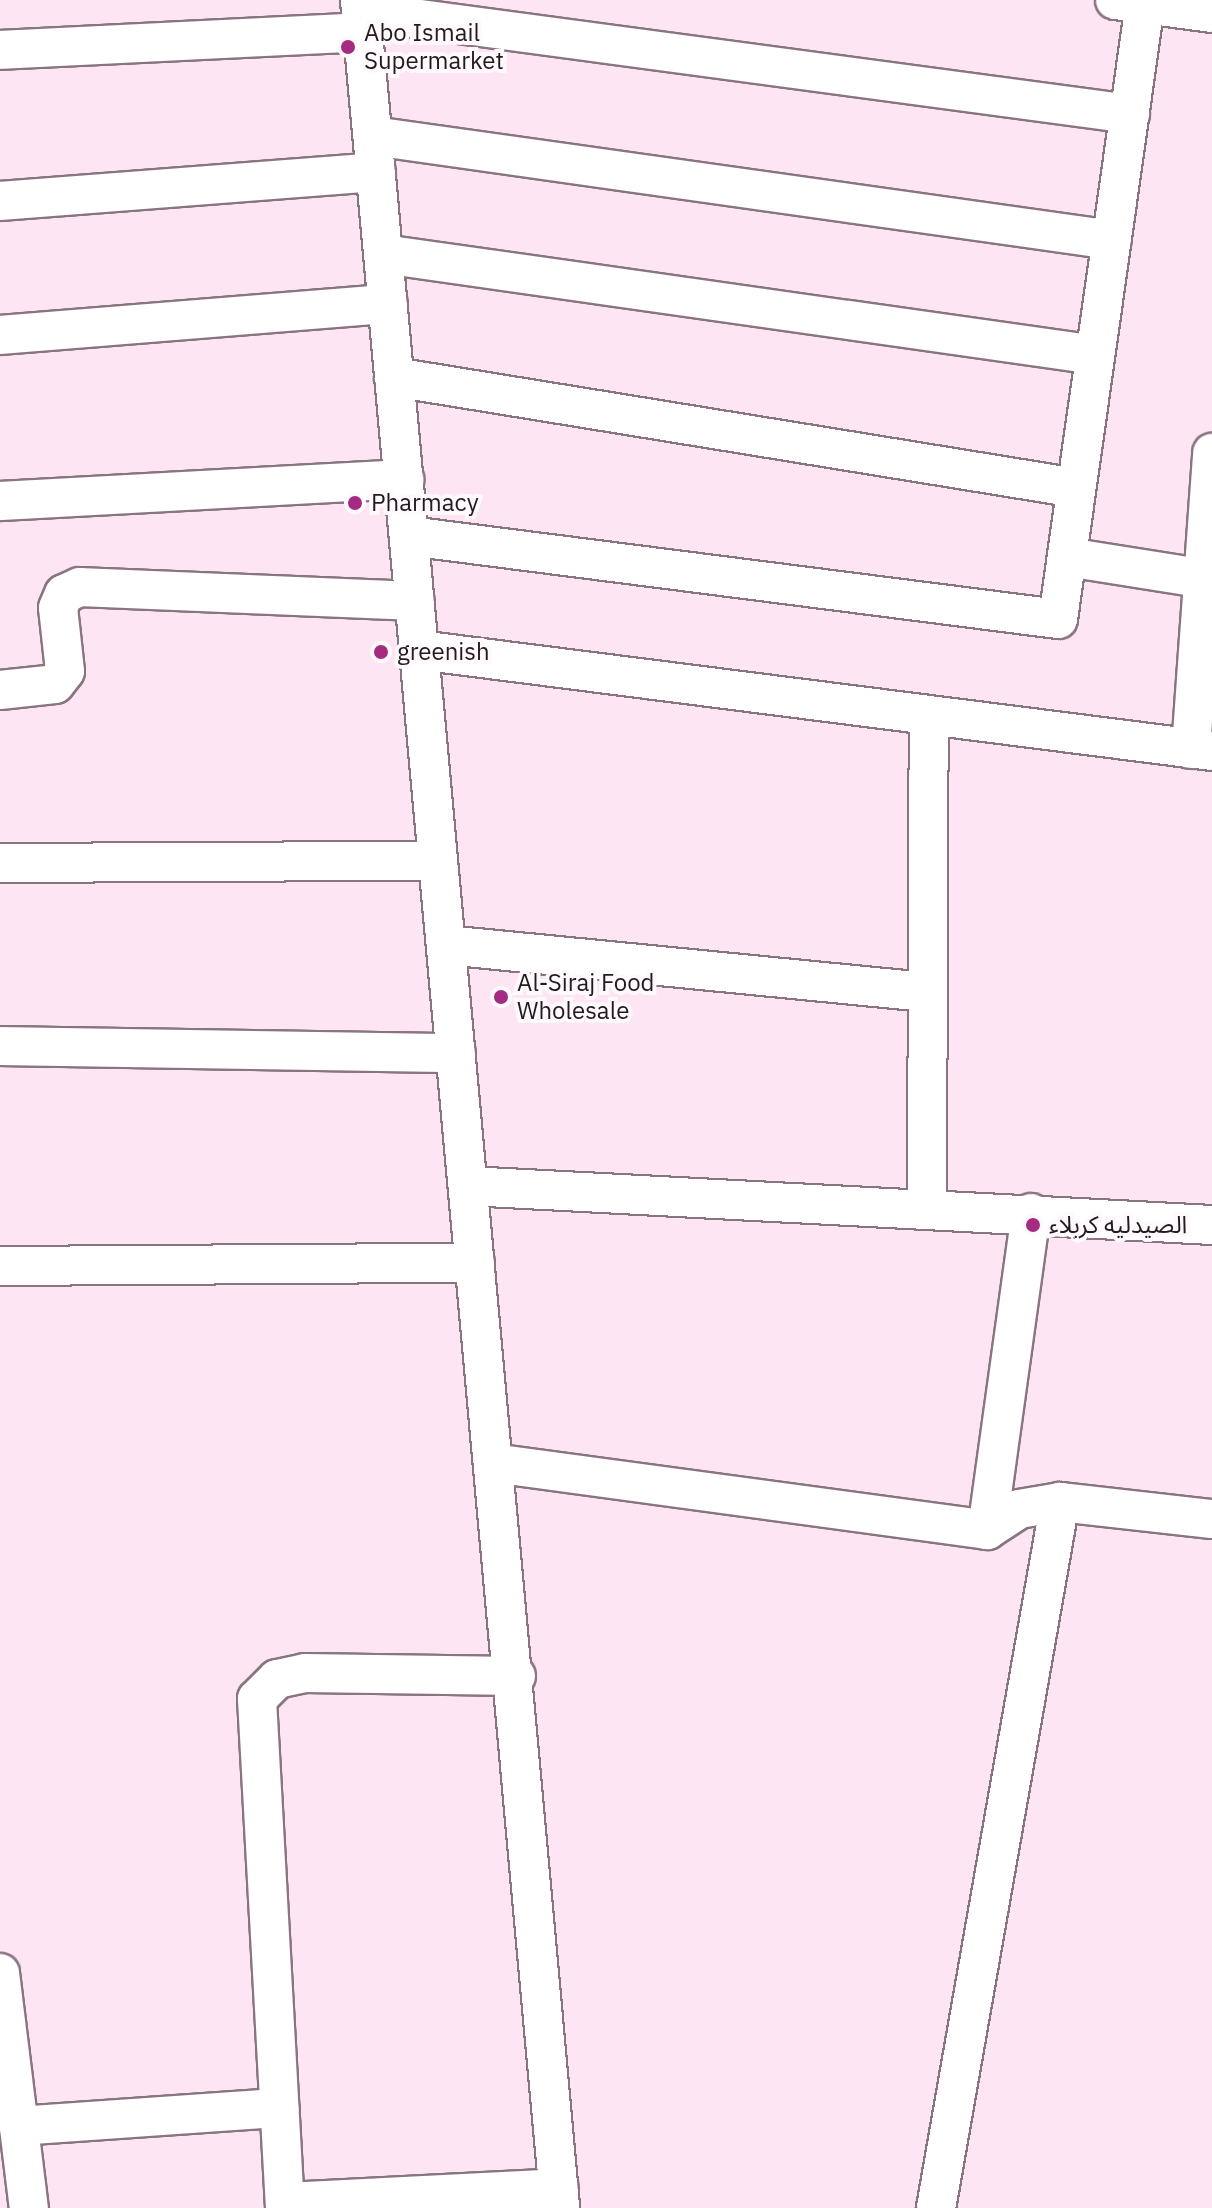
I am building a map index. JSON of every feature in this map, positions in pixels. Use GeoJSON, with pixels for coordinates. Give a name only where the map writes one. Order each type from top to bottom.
{"type":"FeatureCollection","features":[{"type":"Feature","properties":{"kind":"street"},"geometry":{"type":"LineString","coordinates":[[409,536],[1058,619],[1130,114],[1130,2],[1212,13]]}},
{"type":"Feature","properties":{"kind":"street"},"geometry":{"type":"LineString","coordinates":[[0,50],[362,15],[1130,114]]}},
{"type":"Feature","properties":{"kind":"street"},"geometry":{"type":"LineString","coordinates":[[362,15],[493,1463],[516,1676],[560,2198],[285,2205],[257,1699],[277,1679],[305,1673],[516,1676]]}},
{"type":"Feature","properties":{"kind":"street"},"geometry":{"type":"LineString","coordinates":[[0,201],[374,154],[1112,240]]}},
{"type":"Feature","properties":{"kind":"street"},"geometry":{"type":"LineString","coordinates":[[383,254],[1095,355]]}},
{"type":"Feature","properties":{"kind":"street"},"geometry":{"type":"LineString","coordinates":[[0,335],[388,304]]}},
{"type":"Feature","properties":{"kind":"street"},"geometry":{"type":"LineString","coordinates":[[394,377],[1076,488]]}},
{"type":"Feature","properties":{"kind":"street"},"geometry":{"type":"LineString","coordinates":[[419,650],[1202,750],[1212,453]]}},
{"type":"Feature","properties":{"kind":"street"},"geometry":{"type":"LineString","coordinates":[[0,501],[404,479]]}},
{"type":"Feature","properties":{"kind":"street"},"geometry":{"type":"LineString","coordinates":[[1067,557],[1208,579]]}},
{"type":"Feature","properties":{"kind":"street"},"geometry":{"type":"LineString","coordinates":[[0,690],[55,684],[65,671],[58,608],[64,594],[80,587],[415,601]]}},
{"type":"Feature","properties":{"kind":"street"},"geometry":{"type":"LineString","coordinates":[[927,1208],[929,716]]}},
{"type":"Feature","properties":{"kind":"street"},"geometry":{"type":"LineString","coordinates":[[0,863],[438,861]]}},
{"type":"Feature","properties":{"kind":"street"},"geometry":{"type":"LineString","coordinates":[[446,945],[928,992]]}},
{"type":"Feature","properties":{"kind":"street"},"geometry":{"type":"LineString","coordinates":[[0,1046],[456,1053]]}},
{"type":"Feature","properties":{"kind":"street"},"geometry":{"type":"LineString","coordinates":[[468,1186],[1031,1213],[1212,1225]]}},
{"type":"Feature","properties":{"kind":"street"},"geometry":{"type":"LineString","coordinates":[[987,1530],[1031,1213]]}},
{"type":"Feature","properties":{"kind":"street"},"geometry":{"type":"LineString","coordinates":[[0,1266],[475,1263]]}},
{"type":"Feature","properties":{"kind":"street"},"geometry":{"type":"LineString","coordinates":[[493,1463],[987,1530],[1019,1509],[1060,1502],[1212,1519]]}},
{"type":"Feature","properties":{"kind":"street"},"geometry":{"type":"LineString","coordinates":[[936,2208],[1060,1502]]}},
{"type":"Feature","properties":{"kind":"street"},"geometry":{"type":"LineString","coordinates":[[0,1973],[19,2126],[18,2185]]}},
{"type":"Feature","properties":{"kind":"street"},"geometry":{"type":"LineString","coordinates":[[19,2126],[279,2108]]}},
{"type":"Feature","properties":{"kind":"place","name":"Abo Ismail Supermarket"},"geometry":{"type":"Point","coordinates":[348,47]}},
{"type":"Feature","properties":{"kind":"place","name":"Pharmacy"},"geometry":{"type":"Point","coordinates":[355,503]}},
{"type":"Feature","properties":{"kind":"place","name":"greenish"},"geometry":{"type":"Point","coordinates":[381,652]}},
{"type":"Feature","properties":{"kind":"place","name":"Al-Siraj Food Wholesale"},"geometry":{"type":"Point","coordinates":[501,997]}},
{"type":"Feature","properties":{"kind":"place","name":"الصيدليه كربلاء"},"geometry":{"type":"Point","coordinates":[1033,1225]}}]}
